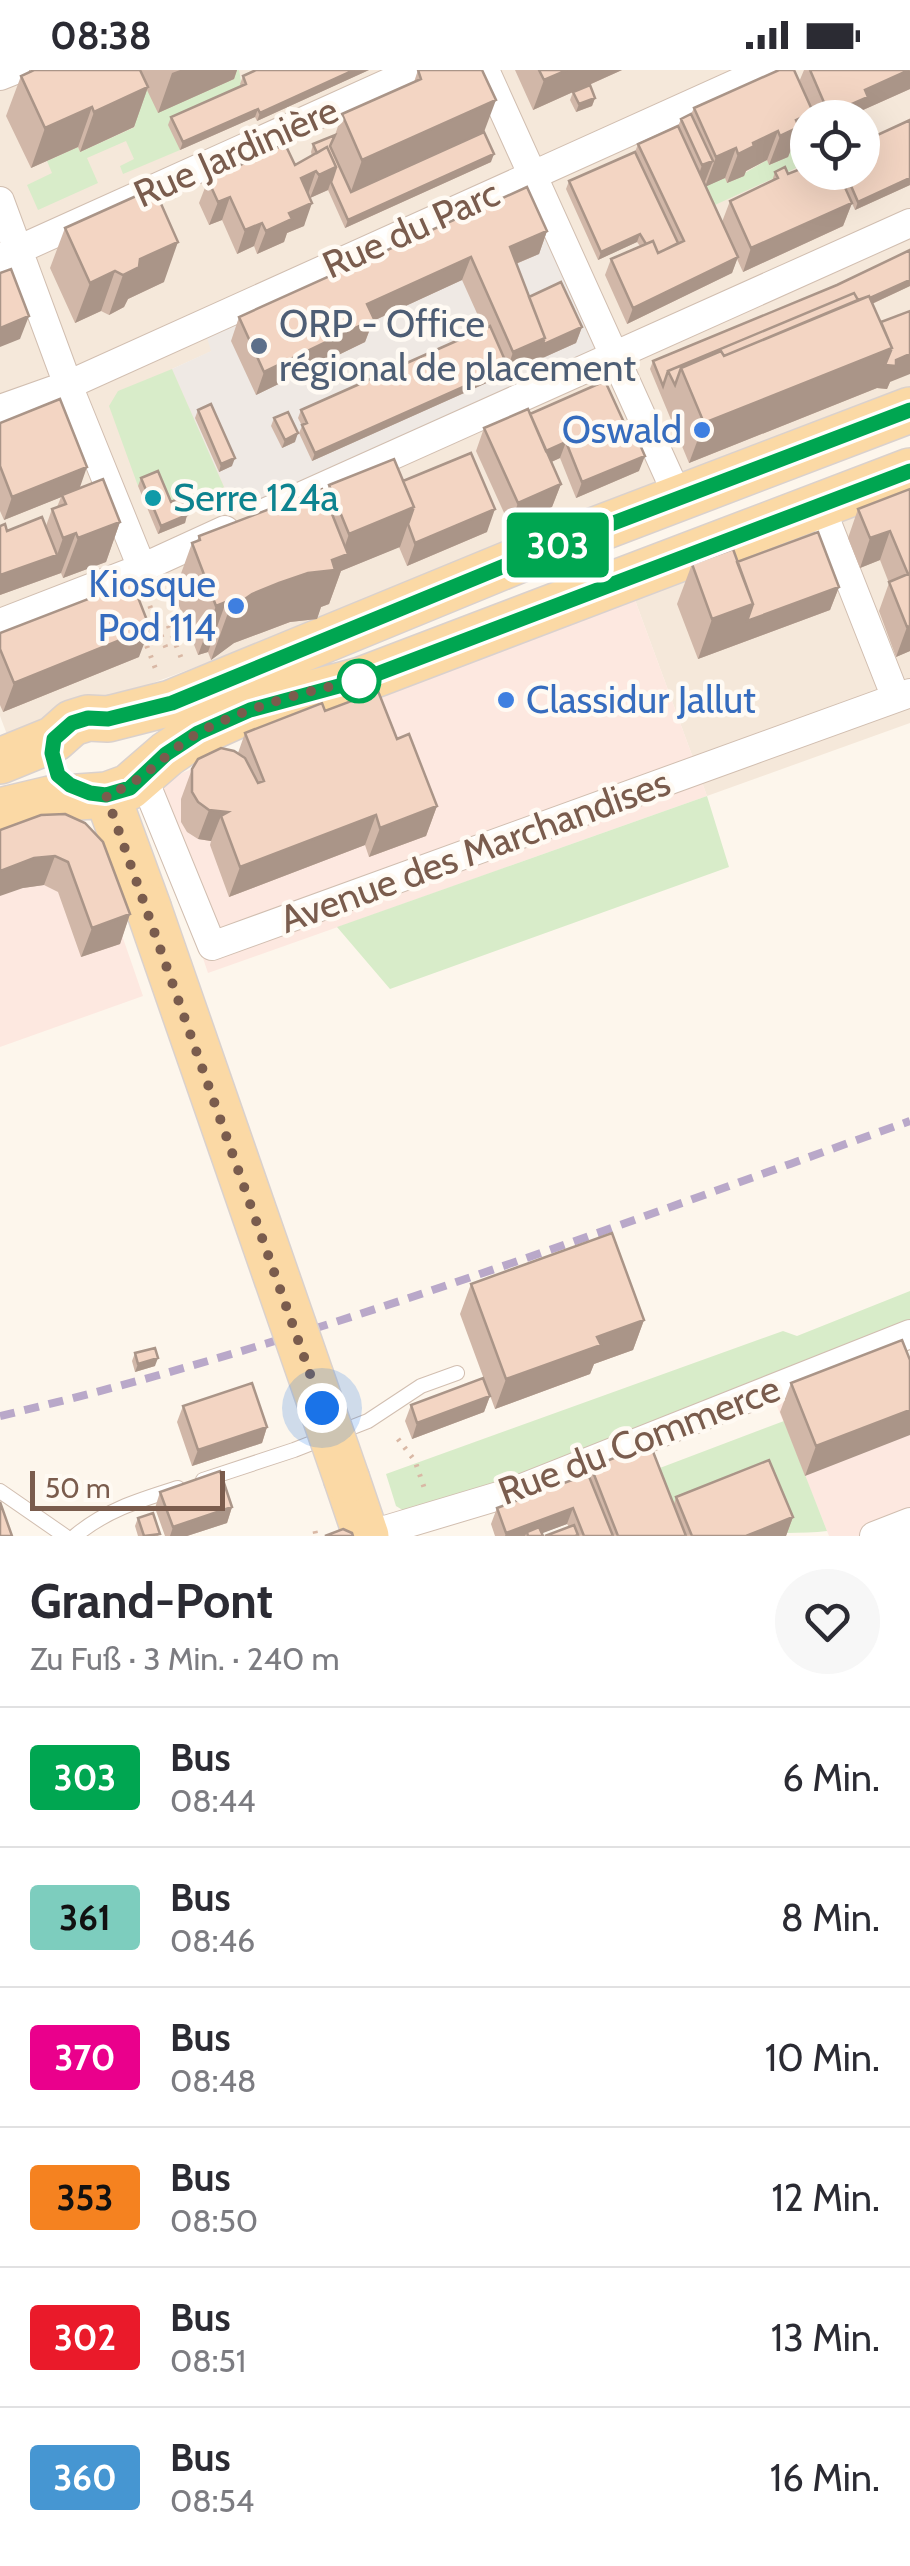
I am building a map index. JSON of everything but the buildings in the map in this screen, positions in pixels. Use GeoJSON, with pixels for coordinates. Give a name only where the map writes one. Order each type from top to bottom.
{"type":"FeatureCollection","features":[{"type":"Feature","properties":{"kind":"main road"},"geometry":{"type":"LineString","coordinates":[[0,761],[54,739],[72,723],[88,718],[108,719],[172,703],[548,548],[910,410]]}},
{"type":"Feature","properties":{"kind":"main road"},"geometry":{"type":"LineString","coordinates":[[0,811],[125,786],[198,733],[250,710],[361,680],[910,471]]}},
{"type":"Feature","properties":{"kind":"main road"},"geometry":{"type":"LineString","coordinates":[[108,719],[128,740],[134,760],[120,786],[125,786]]}},
{"type":"Feature","properties":{"kind":"main road"},"geometry":{"type":"LineString","coordinates":[[54,739],[52,753],[58,775],[79,789],[125,786]]}},
{"type":"Feature","properties":{"kind":"main road"},"geometry":{"type":"LineString","coordinates":[[125,786],[148,906],[366,1536]]}},
{"type":"Feature","properties":{"kind":"street"},"geometry":{"type":"LineString","coordinates":[[0,76],[15,70]]}},
{"type":"Feature","properties":{"kind":"street","name":"Rue Jardinière"},"geometry":{"type":"LineString","coordinates":[[10,254],[417,70]]}},
{"type":"Feature","properties":{"kind":"street"},"geometry":{"type":"LineString","coordinates":[[485,70],[679,500]]}},
{"type":"Feature","properties":{"kind":"street","name":"Rue du Parc"},"geometry":{"type":"LineString","coordinates":[[0,409],[68,385],[766,70]]}},
{"type":"Feature","properties":{"kind":"street"},"geometry":{"type":"LineString","coordinates":[[0,200],[10,254],[68,385],[145,586]]}},
{"type":"Feature","properties":{"kind":"street"},"geometry":{"type":"LineString","coordinates":[[0,623],[145,586],[614,356],[910,223]]}},
{"type":"Feature","properties":{"kind":"street"},"geometry":{"type":"LineString","coordinates":[[820,505],[903,695]]}},
{"type":"Feature","properties":{"kind":"street","name":"Avenue des Marchandises"},"geometry":{"type":"LineString","coordinates":[[125,786],[212,946],[903,695]]}},
{"type":"Feature","properties":{"kind":"street","name":"Rue du Commerce"},"geometry":{"type":"LineString","coordinates":[[366,1536],[512,1492],[910,1334]]}},
{"type":"Feature","properties":{"kind":"street"},"geometry":{"type":"LineString","coordinates":[[874,1536],[910,1522]]}},
{"type":"Feature","properties":{"kind":"lane"},"geometry":{"type":"LineString","coordinates":[[76,1536],[96,1519],[125,1505],[294,1450],[368,1421],[421,1386],[457,1373]]}},
{"type":"Feature","properties":{"kind":"lane"},"geometry":{"type":"LineString","coordinates":[[0,1491],[66,1536]]}},
{"type":"Feature","properties":{"kind":"path"},"geometry":{"type":"LineString","coordinates":[[129,600],[145,586],[168,654]]}},
{"type":"Feature","properties":{"kind":"path"},"geometry":{"type":"LineString","coordinates":[[159,628],[168,625],[178,650]]}},
{"type":"Feature","properties":{"kind":"path"},"geometry":{"type":"LineString","coordinates":[[143,635],[156,670]]}},
{"type":"Feature","properties":{"kind":"path"},"geometry":{"type":"LineString","coordinates":[[398,1438],[415,1460],[430,1504]]}},
{"type":"Feature","properties":{"kind":"shaded area"},"geometry":{"type":"Polygon","coordinates":[[[0,70],[910,70],[910,394],[507,551],[8,737],[0,716],[0,70]],[[206,332],[212,351],[172,369],[605,353],[206,332]]]}},
{"type":"Feature","properties":{"kind":"shaded area"},"geometry":{"type":"Polygon","coordinates":[[[529,184],[605,353],[236,513],[172,369],[211,351],[205,331],[529,184]]]}},
{"type":"Feature","properties":{"kind":"shaded area"},"geometry":{"type":"Polygon","coordinates":[[[910,496],[910,723],[707,796],[635,600],[910,496]]]}},
{"type":"Feature","properties":{"kind":"shaded area"},"geometry":{"type":"Polygon","coordinates":[[[635,600],[707,796],[208,973],[145,787],[635,600]]]}},
{"type":"Feature","properties":{"kind":"shaded area"},"geometry":{"type":"Polygon","coordinates":[[[78,808],[143,996],[0,1047],[0,836],[78,808]]]}},
{"type":"Feature","properties":{"kind":"shaded area"},"geometry":{"type":"Polygon","coordinates":[[[910,1386],[910,1536],[829,1536],[773,1396],[910,1386]]]}},
{"type":"Feature","properties":{"kind":"green space"},"geometry":{"type":"Polygon","coordinates":[[[110,70],[239,70],[243,92],[180,150],[123,174],[120,166],[134,159],[126,141],[87,158],[98,183],[38,210],[27,185],[52,173],[47,161],[78,147],[80,152],[135,127],[110,70]]]}},
{"type":"Feature","properties":{"kind":"green space"},"geometry":{"type":"Polygon","coordinates":[[[790,148],[790,171],[704,210],[705,186],[725,178],[728,183],[767,160],[770,165],[790,148]]]}},
{"type":"Feature","properties":{"kind":"green space"},"geometry":{"type":"Polygon","coordinates":[[[172,369],[224,487],[168,510],[155,479],[138,486],[109,406],[118,391],[172,369]]]}},
{"type":"Feature","properties":{"kind":"green space"},"geometry":{"type":"Polygon","coordinates":[[[707,796],[729,867],[390,989],[337,927],[707,796]]]}},
{"type":"Feature","properties":{"kind":"green space"},"geometry":{"type":"Polygon","coordinates":[[[910,1291],[910,1326],[659,1424],[409,1514],[396,1506],[386,1474],[783,1331],[797,1336],[910,1291]]]}},
{"type":"Feature","properties":{"kind":"green space"},"geometry":{"type":"Polygon","coordinates":[[[784,1421],[827,1531],[769,1533],[665,1527],[644,1474],[784,1421]]]}},
{"type":"Feature","properties":{"kind":"railway"},"geometry":{"type":"LineString","coordinates":[[0,1416],[116,1387],[345,1319],[910,1121]]}},
{"type":"Feature","properties":{"kind":"bus line","name":"303"},"geometry":{"type":"LineString","coordinates":[[910,410],[548,548],[172,703],[108,719],[88,718],[72,723],[54,739],[54,768],[70,785],[90,793],[106,795],[130,788],[166,754],[198,733],[250,710],[361,680],[910,471]]}},
{"type":"Feature","properties":{"kind":"place","name":"ORP - Office régional de placement"},"geometry":{"type":"Point","coordinates":[259,346]}},
{"type":"Feature","properties":{"kind":"place","name":"Oswald"},"geometry":{"type":"Point","coordinates":[702,430]}},
{"type":"Feature","properties":{"kind":"place","name":"Serre 124a"},"geometry":{"type":"Point","coordinates":[153,498]}},
{"type":"Feature","properties":{"kind":"place","name":"Kiosque Pod 114"},"geometry":{"type":"Point","coordinates":[236,606]}},
{"type":"Feature","properties":{"kind":"place","name":"Classidur Jallut"},"geometry":{"type":"Point","coordinates":[506,700]}},
{"type":"Feature","properties":{"kind":"route"},"geometry":{"type":"LineString","coordinates":[[322,1408],[106,795],[130,788],[166,754],[198,733],[250,710],[359,681]]}}]}
